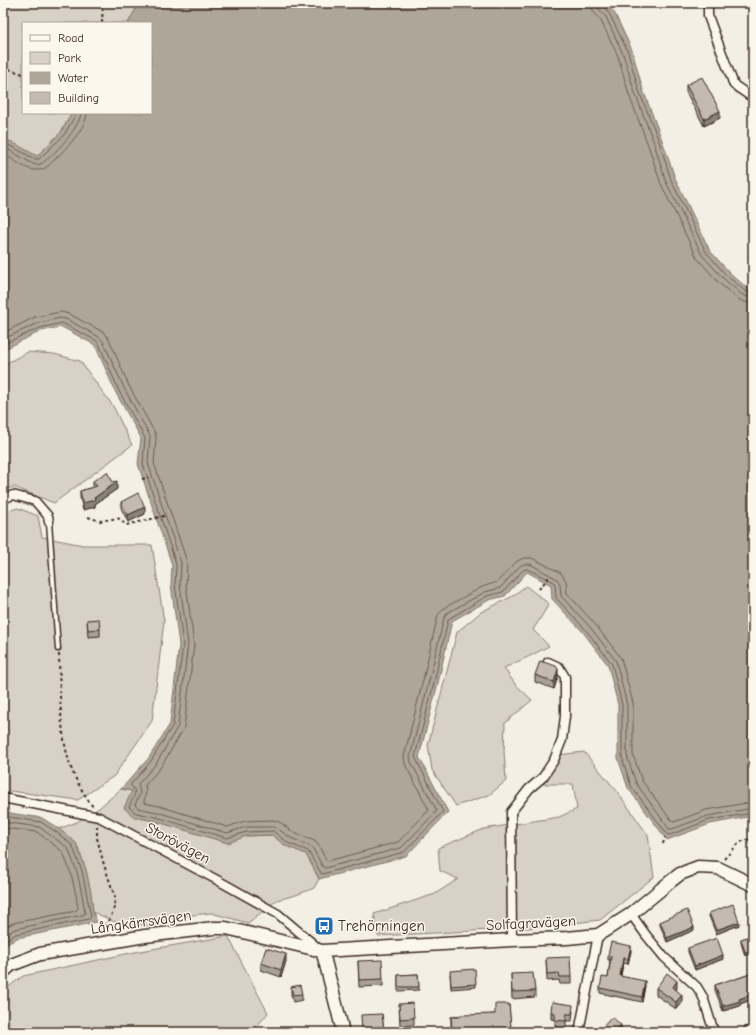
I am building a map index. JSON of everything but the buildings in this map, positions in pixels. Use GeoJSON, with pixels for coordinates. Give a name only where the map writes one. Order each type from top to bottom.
{"type":"FeatureCollection","features":[{"type":"Feature","properties":{"kind":"street"},"geometry":{"type":"LineString","coordinates":[[708,3],[708,16],[734,85],[753,98]]}},
{"type":"Feature","properties":{"kind":"street"},"geometry":{"type":"LineString","coordinates":[[3,499],[13,495],[35,501],[48,516],[49,522]]}},
{"type":"Feature","properties":{"kind":"street"},"geometry":{"type":"LineString","coordinates":[[512,940],[511,812],[529,789],[543,776],[554,760],[563,734],[565,716],[565,676],[559,667],[548,662]]}},
{"type":"Feature","properties":{"kind":"street","name":"Storövägen"},"geometry":{"type":"LineString","coordinates":[[3,798],[99,817],[278,914],[322,951]]}},
{"type":"Feature","properties":{"kind":"street","name":"Solfagravägen"},"geometry":{"type":"LineString","coordinates":[[286,943],[322,951],[567,938],[598,935],[631,914],[671,880],[680,874],[698,867],[718,868],[753,885]]}},
{"type":"Feature","properties":{"kind":"street"},"geometry":{"type":"LineString","coordinates":[[631,914],[664,957],[696,987],[703,998],[714,1032]]}},
{"type":"Feature","properties":{"kind":"street","name":"Långkärrsvägen"},"geometry":{"type":"LineString","coordinates":[[3,972],[11,965],[40,954],[145,936],[214,928],[226,928],[286,943]]}},
{"type":"Feature","properties":{"kind":"street"},"geometry":{"type":"LineString","coordinates":[[578,1032],[598,935]]}},
{"type":"Feature","properties":{"kind":"street"},"geometry":{"type":"LineString","coordinates":[[322,951],[326,961],[343,1032]]}},
{"type":"Feature","properties":{"kind":"lane"},"geometry":{"type":"LineString","coordinates":[[49,522],[58,649]]}},
{"type":"Feature","properties":{"kind":"path"},"geometry":{"type":"LineString","coordinates":[[102,22],[103,3]]}},
{"type":"Feature","properties":{"kind":"path"},"geometry":{"type":"LineString","coordinates":[[3,67],[22,74]]}},
{"type":"Feature","properties":{"kind":"path"},"geometry":{"type":"LineString","coordinates":[[142,479],[149,477]]}},
{"type":"Feature","properties":{"kind":"path"},"geometry":{"type":"LineString","coordinates":[[88,517],[100,521],[118,518],[126,525],[164,516]]}},
{"type":"Feature","properties":{"kind":"path"},"geometry":{"type":"LineString","coordinates":[[539,589],[549,577]]}},
{"type":"Feature","properties":{"kind":"path"},"geometry":{"type":"LineString","coordinates":[[58,649],[61,705],[67,756],[74,776],[99,817],[97,838],[104,865],[116,897],[110,919],[104,926],[105,943]]}},
{"type":"Feature","properties":{"kind":"path"},"geometry":{"type":"LineString","coordinates":[[663,844],[665,837]]}},
{"type":"Feature","properties":{"kind":"path"},"geometry":{"type":"LineString","coordinates":[[716,868],[740,842],[753,838]]}},
{"type":"Feature","properties":{"kind":"green space"},"geometry":{"type":"Polygon","coordinates":[[[3,3],[139,3],[140,10],[131,22],[22,22],[22,114],[71,114],[61,132],[54,139],[44,162],[3,139],[3,3]]]}},
{"type":"Feature","properties":{"kind":"green space"},"geometry":{"type":"Polygon","coordinates":[[[28,352],[54,354],[80,361],[113,406],[132,445],[54,503],[14,487],[3,490],[3,365],[28,352]]]}},
{"type":"Feature","properties":{"kind":"green space"},"geometry":{"type":"Polygon","coordinates":[[[18,508],[38,516],[42,537],[83,545],[152,545],[164,621],[152,721],[114,776],[78,800],[3,790],[3,512],[18,508]]]}},
{"type":"Feature","properties":{"kind":"green space"},"geometry":{"type":"Polygon","coordinates":[[[526,586],[549,604],[533,630],[549,646],[504,668],[515,684],[532,700],[505,723],[504,751],[506,781],[489,795],[456,806],[432,770],[428,745],[457,632],[481,612],[511,597],[526,586]]]}},
{"type":"Feature","properties":{"kind":"green space"},"geometry":{"type":"Polygon","coordinates":[[[584,752],[616,790],[648,835],[654,877],[600,920],[528,928],[378,936],[374,914],[435,894],[458,879],[440,871],[438,848],[484,829],[559,817],[577,809],[573,784],[543,784],[558,755],[584,752]]]}},
{"type":"Feature","properties":{"kind":"green space"},"geometry":{"type":"Polygon","coordinates":[[[121,789],[132,791],[134,817],[155,821],[228,843],[246,836],[272,835],[286,846],[306,854],[319,879],[314,888],[277,900],[248,923],[211,913],[175,917],[150,926],[115,922],[93,912],[86,870],[76,843],[59,829],[77,822],[99,808],[121,789]]]}},
{"type":"Feature","properties":{"kind":"green space"},"geometry":{"type":"Polygon","coordinates":[[[228,936],[268,1013],[252,1032],[3,1032],[3,991],[23,976],[135,952],[228,936]]]}},
{"type":"Feature","properties":{"kind":"water","name":"Trehörningen"},"geometry":{"type":"Polygon","coordinates":[[[139,3],[605,3],[614,12],[632,50],[643,90],[675,178],[710,251],[730,273],[747,288],[753,288],[753,816],[710,824],[667,840],[628,788],[618,758],[618,705],[608,665],[583,632],[552,599],[551,585],[527,572],[505,596],[489,600],[452,621],[419,757],[448,812],[406,856],[319,879],[306,854],[286,846],[272,835],[246,836],[228,843],[155,821],[134,817],[124,808],[132,791],[121,789],[148,759],[170,724],[179,645],[171,584],[172,565],[138,464],[141,438],[116,393],[95,345],[62,327],[41,331],[9,347],[3,348],[3,139],[12,142],[37,156],[61,132],[71,114],[152,114],[152,22],[129,22],[139,3]]]}},
{"type":"Feature","properties":{"kind":"water"},"geometry":{"type":"Polygon","coordinates":[[[3,812],[42,818],[59,829],[76,843],[86,870],[93,912],[97,922],[17,938],[3,947],[3,812]]]}},
{"type":"Feature","properties":{"kind":"place","name":"Trehörningen"},"geometry":{"type":"Point","coordinates":[324,926]}}]}
